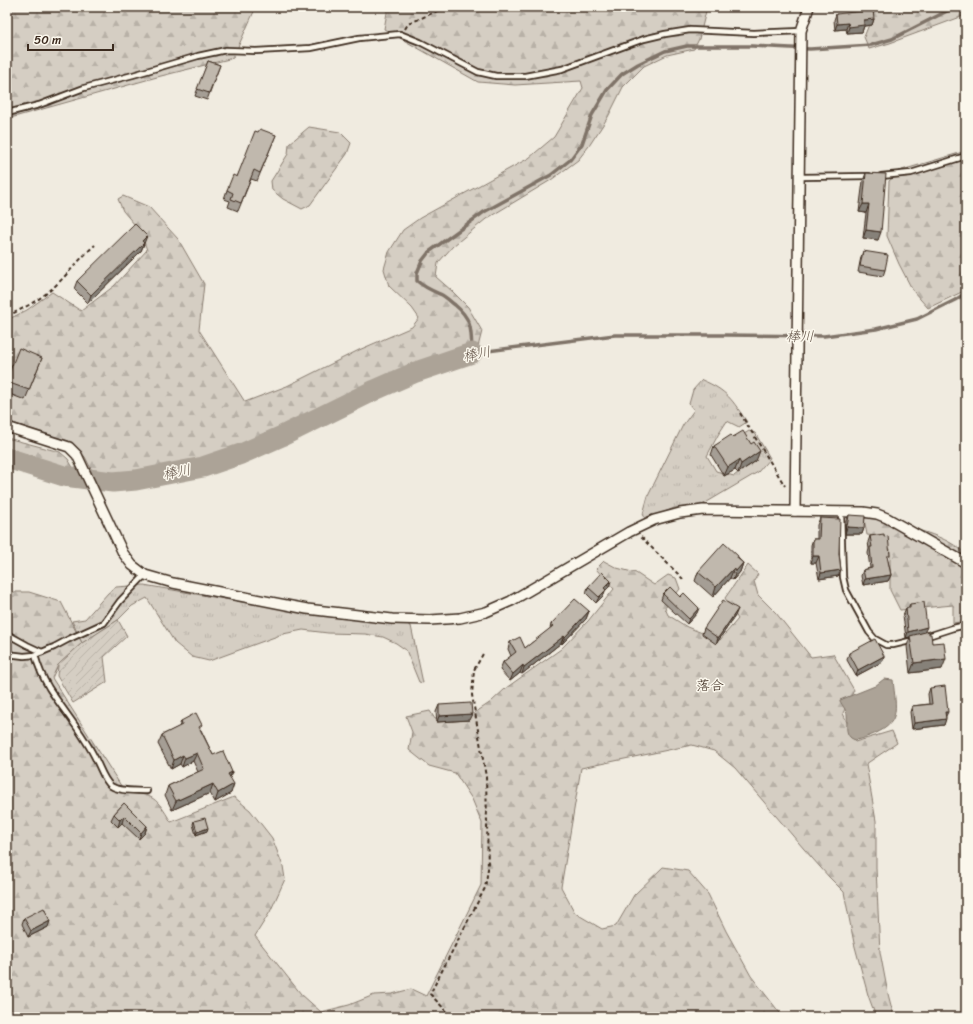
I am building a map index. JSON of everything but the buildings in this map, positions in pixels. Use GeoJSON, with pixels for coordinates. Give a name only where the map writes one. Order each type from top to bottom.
{"type":"FeatureCollection","features":[{"type":"Feature","properties":{"kind":"street"},"geometry":{"type":"LineString","coordinates":[[795,511],[802,32],[810,7]]}},
{"type":"Feature","properties":{"kind":"street"},"geometry":{"type":"LineString","coordinates":[[7,427],[69,447],[77,455],[123,553],[132,565],[145,575],[173,583],[308,609],[392,619],[430,620],[460,618],[486,612],[511,602],[629,532],[654,520],[702,510],[863,512],[877,514],[887,518],[966,563]]}},
{"type":"Feature","properties":{"kind":"lane"},"geometry":{"type":"LineString","coordinates":[[7,113],[39,105],[84,88],[198,56],[226,50],[256,51],[311,48],[359,38],[400,34],[420,42],[478,72],[496,76],[524,76],[562,69],[644,39],[690,30],[754,33],[802,32]]}},
{"type":"Feature","properties":{"kind":"lane"},"geometry":{"type":"LineString","coordinates":[[800,177],[888,176],[911,173],[966,156]]}},
{"type":"Feature","properties":{"kind":"lane"},"geometry":{"type":"LineString","coordinates":[[841,512],[843,577],[846,590],[869,632],[875,639],[886,645],[893,645],[966,625]]}},
{"type":"Feature","properties":{"kind":"lane"},"geometry":{"type":"LineString","coordinates":[[7,654],[24,656],[35,655],[104,623],[120,601],[145,575]]}},
{"type":"Feature","properties":{"kind":"lane"},"geometry":{"type":"LineString","coordinates":[[7,634],[42,652]]}},
{"type":"Feature","properties":{"kind":"lane"},"geometry":{"type":"LineString","coordinates":[[35,655],[49,688],[78,729],[105,779],[110,785],[117,788],[147,791]]}},
{"type":"Feature","properties":{"kind":"path"},"geometry":{"type":"LineString","coordinates":[[400,34],[408,24],[446,7]]}},
{"type":"Feature","properties":{"kind":"path"},"geometry":{"type":"LineString","coordinates":[[7,316],[24,308],[54,288],[95,245]]}},
{"type":"Feature","properties":{"kind":"path"},"geometry":{"type":"LineString","coordinates":[[740,413],[781,481],[795,500]]}},
{"type":"Feature","properties":{"kind":"path"},"geometry":{"type":"LineString","coordinates":[[638,534],[684,580]]}},
{"type":"Feature","properties":{"kind":"path"},"geometry":{"type":"LineString","coordinates":[[452,1017],[430,994],[485,888],[488,869],[486,777],[472,695],[474,670],[483,654]]}},
{"type":"Feature","properties":{"kind":"green space"},"geometry":{"type":"Polygon","coordinates":[[[7,7],[256,7],[233,58],[157,77],[7,119],[7,7]]]}},
{"type":"Feature","properties":{"kind":"green space"},"geometry":{"type":"Polygon","coordinates":[[[388,7],[707,7],[699,39],[694,49],[667,55],[644,66],[623,87],[608,117],[578,160],[551,180],[486,219],[453,246],[438,263],[436,277],[468,307],[482,331],[478,347],[473,356],[419,376],[379,394],[274,447],[241,460],[169,478],[113,487],[101,488],[85,457],[69,441],[7,421],[7,320],[27,310],[52,292],[81,311],[114,286],[147,250],[140,231],[123,211],[118,199],[123,196],[149,207],[178,239],[204,284],[199,330],[245,402],[287,386],[359,350],[412,327],[419,318],[412,308],[389,286],[384,269],[389,252],[403,230],[420,218],[529,158],[554,137],[583,88],[581,81],[515,85],[478,82],[384,29],[388,7]]]}},
{"type":"Feature","properties":{"kind":"green space"},"geometry":{"type":"Polygon","coordinates":[[[876,7],[966,7],[966,15],[890,43],[869,49],[864,37],[876,7]]]}},
{"type":"Feature","properties":{"kind":"green space"},"geometry":{"type":"Polygon","coordinates":[[[309,127],[340,132],[351,143],[347,154],[310,205],[302,209],[283,199],[272,190],[271,181],[288,154],[289,144],[309,127]]]}},
{"type":"Feature","properties":{"kind":"green space"},"geometry":{"type":"Polygon","coordinates":[[[966,151],[966,290],[928,308],[913,291],[887,236],[889,181],[902,170],[966,151]]]}},
{"type":"Feature","properties":{"kind":"green space"},"geometry":{"type":"Polygon","coordinates":[[[702,380],[724,392],[747,422],[739,427],[727,421],[718,435],[707,456],[716,471],[734,476],[754,460],[741,436],[749,431],[755,433],[770,458],[758,472],[702,505],[674,508],[646,520],[643,514],[648,496],[683,425],[694,410],[689,404],[693,390],[702,380]]]}},
{"type":"Feature","properties":{"kind":"green space"},"geometry":{"type":"Polygon","coordinates":[[[7,438],[60,452],[68,459],[75,471],[73,474],[62,472],[7,454],[7,438]]]}},
{"type":"Feature","properties":{"kind":"green space"},"geometry":{"type":"Polygon","coordinates":[[[868,516],[920,530],[956,546],[966,554],[966,621],[953,623],[953,605],[900,610],[890,590],[890,549],[876,536],[867,535],[864,519],[868,516]]]}},
{"type":"Feature","properties":{"kind":"green space"},"geometry":{"type":"Polygon","coordinates":[[[604,561],[617,568],[636,573],[654,585],[668,575],[676,578],[680,589],[665,608],[668,615],[687,627],[720,640],[738,619],[725,598],[748,565],[758,574],[754,581],[758,595],[776,613],[811,657],[833,654],[854,690],[843,713],[855,742],[892,731],[897,743],[866,764],[876,821],[876,868],[880,952],[894,1017],[876,1017],[868,995],[854,943],[844,892],[804,849],[735,768],[714,751],[692,745],[581,768],[561,887],[575,913],[602,929],[616,926],[634,895],[663,867],[688,871],[708,894],[726,931],[751,976],[783,1017],[7,1017],[7,592],[29,592],[61,602],[82,643],[58,665],[52,678],[125,792],[142,794],[158,802],[171,822],[234,797],[250,810],[272,838],[283,866],[285,879],[270,912],[255,936],[301,994],[321,1012],[349,1005],[374,995],[392,994],[411,989],[426,996],[481,885],[482,823],[472,799],[455,773],[429,766],[409,750],[412,732],[406,716],[430,711],[435,719],[467,718],[491,702],[506,688],[561,649],[588,621],[614,589],[596,569],[604,561]]]}},
{"type":"Feature","properties":{"kind":"green space"},"geometry":{"type":"Polygon","coordinates":[[[144,585],[253,604],[404,623],[411,626],[423,683],[419,682],[406,650],[383,637],[365,634],[328,633],[303,630],[283,634],[209,661],[192,657],[175,643],[147,598],[132,606],[118,620],[82,643],[72,621],[85,619],[108,593],[116,587],[144,585]]]}},
{"type":"Feature","properties":{"kind":"green space"},"geometry":{"type":"Polygon","coordinates":[[[118,620],[127,636],[104,657],[107,682],[73,703],[57,676],[58,665],[82,643],[118,620]]]}},
{"type":"Feature","properties":{"kind":"shaded area"},"geometry":{"type":"Polygon","coordinates":[[[884,679],[893,680],[895,708],[892,721],[880,731],[862,739],[858,740],[851,738],[847,730],[847,713],[840,700],[875,686],[884,679]]]}},
{"type":"Feature","properties":{"kind":"waterway"},"geometry":{"type":"LineString","coordinates":[[955,7],[892,39],[871,45],[810,49],[752,46],[687,46],[665,51],[638,64],[622,74],[607,90],[592,115],[582,144],[570,160],[551,175],[484,212],[429,252],[422,261],[417,273],[417,281],[446,297],[461,310],[470,326],[472,353],[615,335],[824,336],[876,329],[917,319],[966,293]]}},
{"type":"Feature","properties":{"kind":"waterway","name":"棒川"},"geometry":{"type":"LineString","coordinates":[[7,458],[64,476],[113,482],[136,480],[203,467],[241,454],[282,436],[375,390],[416,372],[472,353]]}},
{"type":"Feature","properties":{"kind":"district","name":"落合"},"geometry":{"type":"Point","coordinates":[710,685]}}]}
